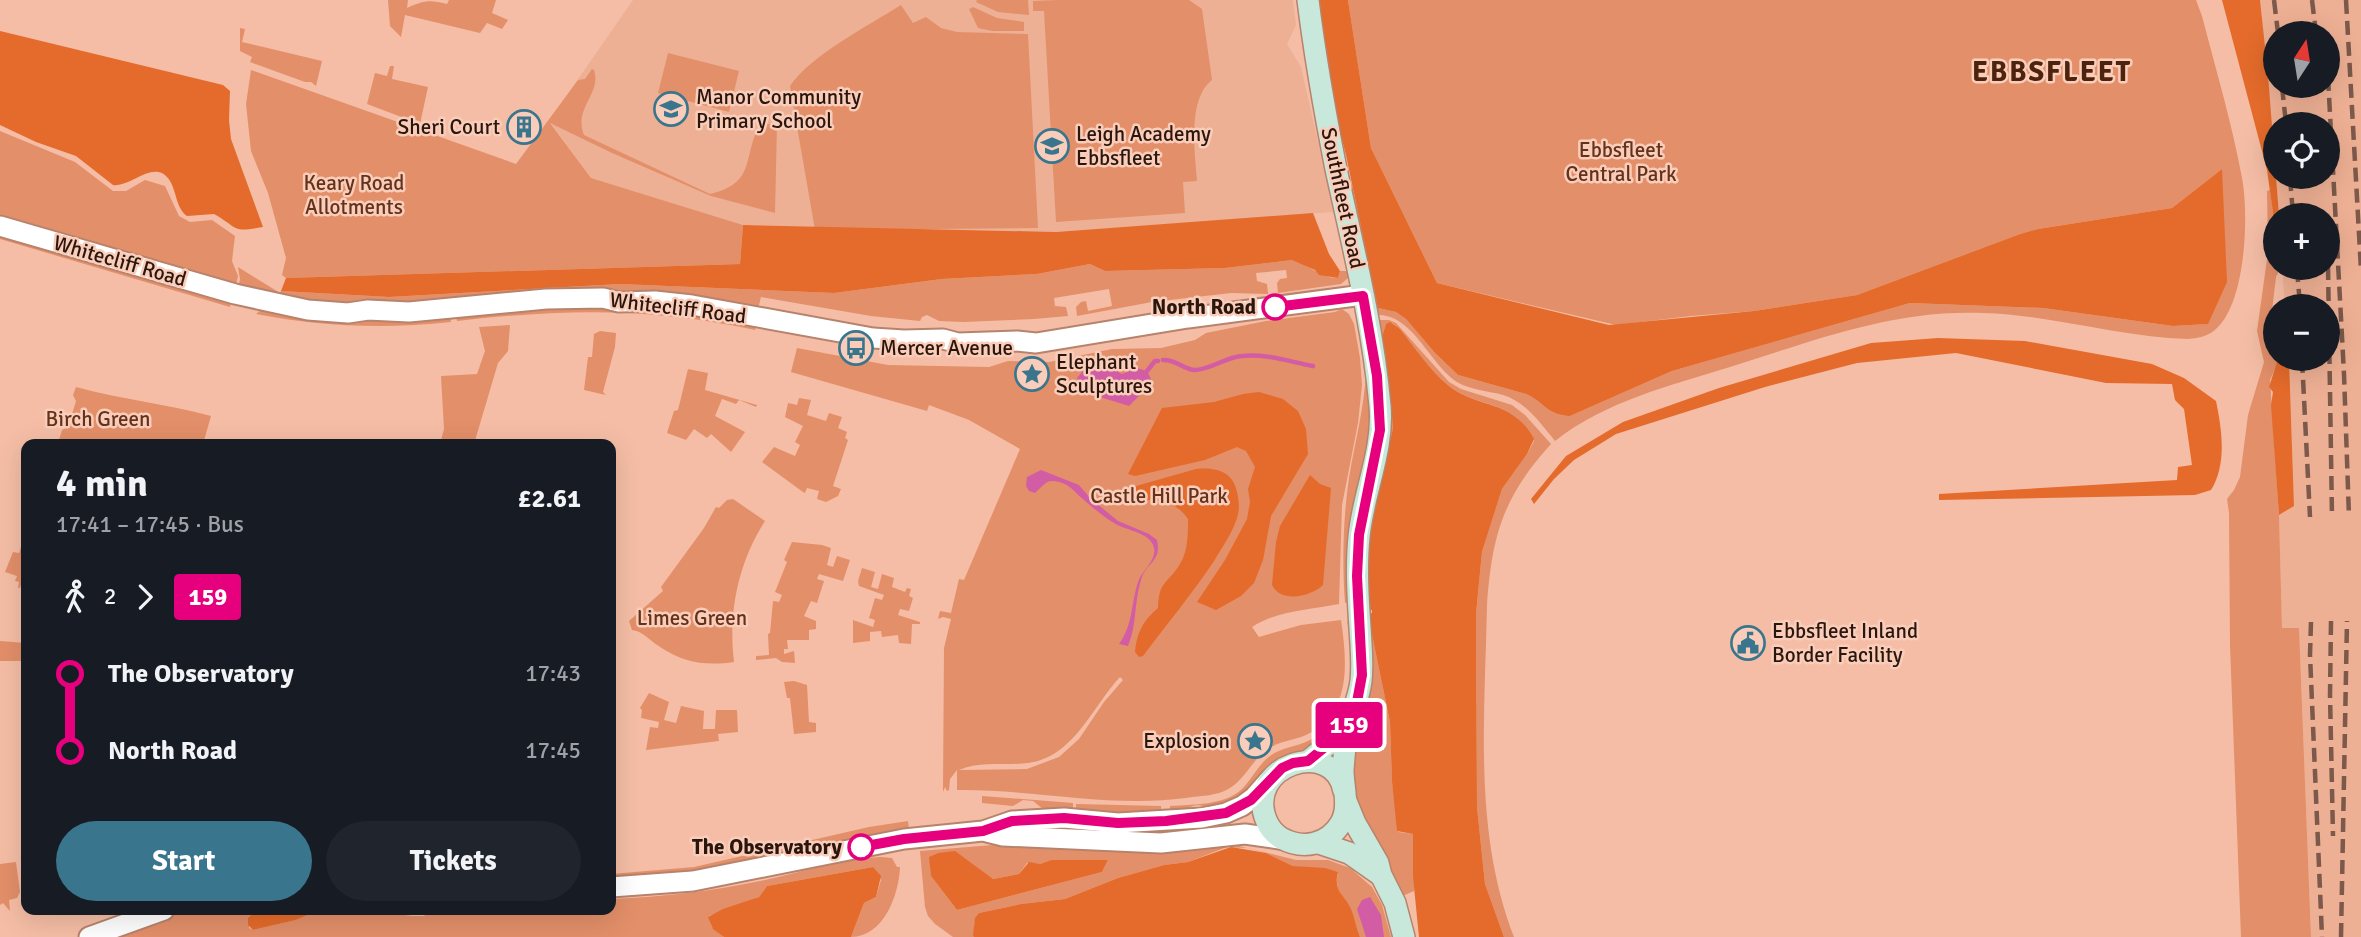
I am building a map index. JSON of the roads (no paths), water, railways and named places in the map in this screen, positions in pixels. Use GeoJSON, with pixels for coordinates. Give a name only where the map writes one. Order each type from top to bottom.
{"type":"FeatureCollection","features":[{"type":"Feature","properties":{"kind":"main road","name":"Southfleet Road"},"geometry":{"type":"LineString","coordinates":[[1308,0],[1327,119],[1377,376],[1380,430],[1359,535],[1357,576],[1362,675],[1348,728],[1343,769],[1345,795]]}},
{"type":"Feature","properties":{"kind":"main road"},"geometry":{"type":"LineString","coordinates":[[1308,761],[1348,728]]}},
{"type":"Feature","properties":{"kind":"main road"},"geometry":{"type":"LineString","coordinates":[[1381,875],[1349,853],[1319,843],[1304,845],[1286,840],[1270,829],[1264,811],[1264,797],[1273,776],[1293,763],[1308,761],[1324,766],[1335,774],[1343,784],[1354,823],[1378,863],[1395,903],[1404,937]]}},
{"type":"Feature","properties":{"kind":"main road"},"geometry":{"type":"LineString","coordinates":[[1319,843],[1333,833],[1341,822],[1345,813],[1345,795]]}},
{"type":"Feature","properties":{"kind":"street","name":"Whitecliff Road"},"geometry":{"type":"LineString","coordinates":[[0,226],[235,294],[283,306],[333,312],[409,312],[545,299],[599,298],[619,302],[655,301],[692,305],[873,338],[943,339],[958,343],[1036,343],[1176,320],[1363,296]]}},
{"type":"Feature","properties":{"kind":"street"},"geometry":{"type":"LineString","coordinates":[[616,887],[693,881],[894,841],[983,831],[1012,821],[1064,818],[1118,823],[1212,816],[1246,804],[1273,776]]}},
{"type":"Feature","properties":{"kind":"street"},"geometry":{"type":"LineString","coordinates":[[983,831],[1003,836],[1149,842],[1240,834],[1286,840]]}},
{"type":"Feature","properties":{"kind":"street"},"geometry":{"type":"LineString","coordinates":[[89,937],[150,915]]}},
{"type":"Feature","properties":{"kind":"waterway"},"geometry":{"type":"LineString","coordinates":[[1163,360],[1194,370],[1251,355],[1313,366]]}},
{"type":"Feature","properties":{"kind":"waterway"},"geometry":{"type":"LineString","coordinates":[[1147,371],[1158,361]]}},
{"type":"Feature","properties":{"kind":"railway"},"geometry":{"type":"LineString","coordinates":[[2274,0],[2277,21]]}},
{"type":"Feature","properties":{"kind":"railway"},"geometry":{"type":"LineString","coordinates":[[2312,0],[2315,21]]}},
{"type":"Feature","properties":{"kind":"railway"},"geometry":{"type":"LineString","coordinates":[[2346,0],[2361,270]]}},
{"type":"Feature","properties":{"kind":"railway"},"geometry":{"type":"LineString","coordinates":[[2283,98],[2285,112]]}},
{"type":"Feature","properties":{"kind":"railway"},"geometry":{"type":"LineString","coordinates":[[2329,98],[2349,517]]}},
{"type":"Feature","properties":{"kind":"railway"},"geometry":{"type":"LineString","coordinates":[[2291,189],[2292,203]]}},
{"type":"Feature","properties":{"kind":"railway"},"geometry":{"type":"LineString","coordinates":[[2298,280],[2299,294]]}},
{"type":"Feature","properties":{"kind":"railway"},"geometry":{"type":"LineString","coordinates":[[2328,280],[2332,517]]}},
{"type":"Feature","properties":{"kind":"railway"},"geometry":{"type":"LineString","coordinates":[[2303,371],[2310,517]]}},
{"type":"Feature","properties":{"kind":"railway"},"geometry":{"type":"LineString","coordinates":[[2331,621],[2333,836]]}},
{"type":"Feature","properties":{"kind":"railway"},"geometry":{"type":"LineString","coordinates":[[2341,937],[2347,621]]}},
{"type":"Feature","properties":{"kind":"railway"},"geometry":{"type":"LineString","coordinates":[[2311,622],[2310,655],[2322,937]]}},
{"type":"Feature","properties":{"kind":"place","name":"Manor Community Primary School"},"geometry":{"type":"Point","coordinates":[671,109]}},
{"type":"Feature","properties":{"kind":"place","name":"Sheri Court"},"geometry":{"type":"Point","coordinates":[524,127]}},
{"type":"Feature","properties":{"kind":"place","name":"Leigh Academy Ebbsfleet"},"geometry":{"type":"Point","coordinates":[1052,146]}},
{"type":"Feature","properties":{"kind":"place","name":"North Road"},"geometry":{"type":"Point","coordinates":[1275,307]}},
{"type":"Feature","properties":{"kind":"place","name":"Mercer Avenue"},"geometry":{"type":"Point","coordinates":[856,348]}},
{"type":"Feature","properties":{"kind":"place","name":"Elephant Sculptures"},"geometry":{"type":"Point","coordinates":[1032,374]}},
{"type":"Feature","properties":{"kind":"place","name":"Ebbsfleet Inland Border Facility"},"geometry":{"type":"Point","coordinates":[1748,643]}},
{"type":"Feature","properties":{"kind":"place","name":"Explosion"},"geometry":{"type":"Point","coordinates":[1255,741]}},
{"type":"Feature","properties":{"kind":"place","name":"The Observatory"},"geometry":{"type":"Point","coordinates":[861,847]}},
{"type":"Feature","properties":{"kind":"district","name":"EBBSFLEET"},"geometry":{"type":"Point","coordinates":[2052,72]}},
{"type":"Feature","properties":{"kind":"park label","name":"Ebbsfleet Central Park"},"geometry":{"type":"Point","coordinates":[1621,162]}},
{"type":"Feature","properties":{"kind":"park label","name":"Keary Road Allotments"},"geometry":{"type":"Point","coordinates":[354,195]}},
{"type":"Feature","properties":{"kind":"park label","name":"Birch Green"},"geometry":{"type":"Point","coordinates":[98,419]}},
{"type":"Feature","properties":{"kind":"park label","name":"Castle Hill Park"},"geometry":{"type":"Point","coordinates":[1159,496]}},
{"type":"Feature","properties":{"kind":"park label","name":"Limes Green"},"geometry":{"type":"Point","coordinates":[692,618]}}]}
